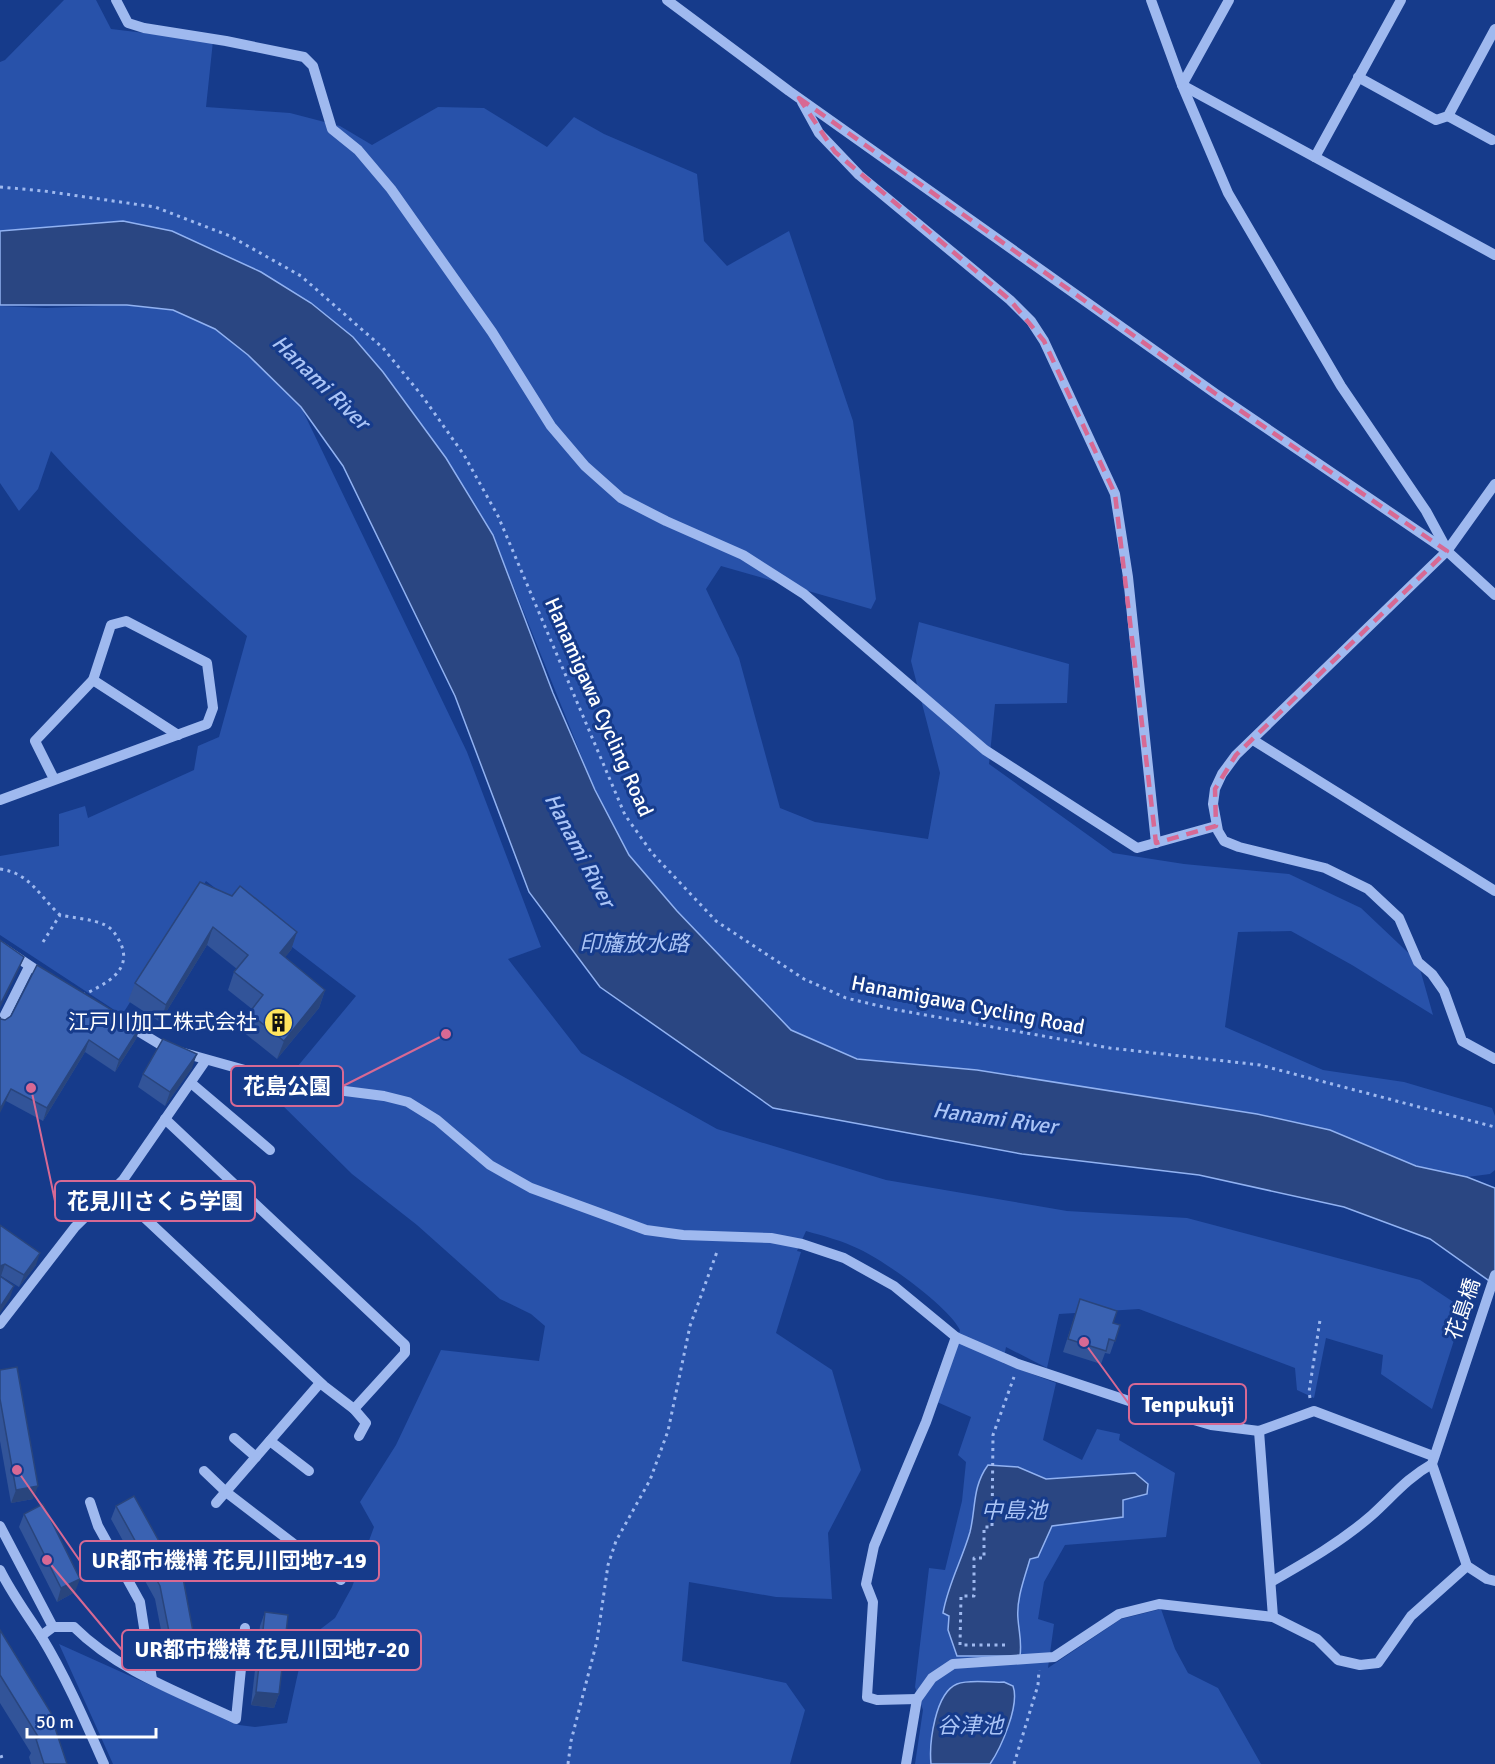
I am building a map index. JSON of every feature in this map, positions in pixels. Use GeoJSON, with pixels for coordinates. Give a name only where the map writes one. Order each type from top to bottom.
{"type":"FeatureCollection","features":[{"type":"Feature","properties":{"kind":"street"},"geometry":{"type":"LineString","coordinates":[[116,0],[128,23],[144,28],[226,41],[304,57],[313,66],[332,129],[358,150],[392,189],[492,332],[551,426],[585,466],[621,498],[743,555],[804,594],[985,750],[1137,848],[1216,826]]}},
{"type":"Feature","properties":{"kind":"street"},"geometry":{"type":"LineString","coordinates":[[667,0],[799,98],[1216,394],[1447,551],[1495,595]]}},
{"type":"Feature","properties":{"kind":"street"},"geometry":{"type":"LineString","coordinates":[[1151,0],[1182,85],[1228,193],[1341,386],[1426,511],[1447,551]]}},
{"type":"Feature","properties":{"kind":"street"},"geometry":{"type":"LineString","coordinates":[[1182,85],[1229,0]]}},
{"type":"Feature","properties":{"kind":"street"},"geometry":{"type":"LineString","coordinates":[[1315,157],[1401,0]]}},
{"type":"Feature","properties":{"kind":"street"},"geometry":{"type":"LineString","coordinates":[[1358,77],[1436,120],[1448,116],[1495,29]]}},
{"type":"Feature","properties":{"kind":"street"},"geometry":{"type":"LineString","coordinates":[[1182,85],[1495,255]]}},
{"type":"Feature","properties":{"kind":"street"},"geometry":{"type":"LineString","coordinates":[[799,98],[819,133],[835,152],[859,175],[1010,300],[1031,321],[1044,341],[1115,494],[1132,612],[1156,843]]}},
{"type":"Feature","properties":{"kind":"street"},"geometry":{"type":"LineString","coordinates":[[1448,116],[1492,140]]}},
{"type":"Feature","properties":{"kind":"street"},"geometry":{"type":"LineString","coordinates":[[1495,484],[1491,501],[1447,551],[1229,765],[1215,789],[1213,804],[1216,826],[1224,841],[1239,848],[1325,868],[1348,878],[1375,895],[1399,918],[1418,962],[1444,991],[1462,1041],[1495,1059]]}},
{"type":"Feature","properties":{"kind":"street"},"geometry":{"type":"LineString","coordinates":[[0,800],[207,724],[213,708],[207,663],[126,621],[111,625],[93,680],[35,741],[54,779]]}},
{"type":"Feature","properties":{"kind":"street"},"geometry":{"type":"LineString","coordinates":[[93,680],[178,735]]}},
{"type":"Feature","properties":{"kind":"street"},"geometry":{"type":"LineString","coordinates":[[1253,740],[1495,891]]}},
{"type":"Feature","properties":{"kind":"street"},"geometry":{"type":"LineString","coordinates":[[0,946],[29,967],[79,997]]}},
{"type":"Feature","properties":{"kind":"street"},"geometry":{"type":"LineString","coordinates":[[0,1025],[29,967]]}},
{"type":"Feature","properties":{"kind":"street"},"geometry":{"type":"LineString","coordinates":[[119,1020],[166,1048],[206,1060],[298,1085],[384,1096],[408,1102],[437,1120],[490,1165],[531,1188],[646,1230],[683,1235],[719,1235],[792,1242],[844,1258],[894,1286],[956,1337],[1018,1364],[1211,1425],[1259,1431],[1314,1411],[1433,1460],[1467,1566],[1495,1581]]}},
{"type":"Feature","properties":{"kind":"street"},"geometry":{"type":"LineString","coordinates":[[0,1324],[75,1227],[114,1189],[206,1060]]}},
{"type":"Feature","properties":{"kind":"street"},"geometry":{"type":"LineString","coordinates":[[191,1083],[270,1150]]}},
{"type":"Feature","properties":{"kind":"street"},"geometry":{"type":"LineString","coordinates":[[165,1119],[405,1345],[405,1353],[354,1409]]}},
{"type":"Feature","properties":{"kind":"street"},"geometry":{"type":"LineString","coordinates":[[114,1189],[320,1383],[354,1409],[366,1423],[359,1436]]}},
{"type":"Feature","properties":{"kind":"street","name":"花島橋"},"geometry":{"type":"LineString","coordinates":[[1433,1460],[1495,1275]]}},
{"type":"Feature","properties":{"kind":"street"},"geometry":{"type":"LineString","coordinates":[[10,1289],[20,1296]]}},
{"type":"Feature","properties":{"kind":"street"},"geometry":{"type":"LineString","coordinates":[[917,1699],[877,1700],[867,1697],[873,1602],[866,1584],[874,1546],[926,1422],[956,1337]]}},
{"type":"Feature","properties":{"kind":"street"},"geometry":{"type":"LineString","coordinates":[[216,1503],[320,1383]]}},
{"type":"Feature","properties":{"kind":"street"},"geometry":{"type":"LineString","coordinates":[[1259,1431],[1273,1617]]}},
{"type":"Feature","properties":{"kind":"street"},"geometry":{"type":"LineString","coordinates":[[234,1438],[256,1457]]}},
{"type":"Feature","properties":{"kind":"street"},"geometry":{"type":"LineString","coordinates":[[270,1441],[309,1471]]}},
{"type":"Feature","properties":{"kind":"street"},"geometry":{"type":"LineString","coordinates":[[1270,1582],[1334,1546],[1373,1514],[1412,1475],[1433,1460]]}},
{"type":"Feature","properties":{"kind":"street"},"geometry":{"type":"LineString","coordinates":[[204,1471],[226,1492],[341,1580]]}},
{"type":"Feature","properties":{"kind":"street"},"geometry":{"type":"LineString","coordinates":[[90,1502],[98,1526],[140,1602],[152,1679]]}},
{"type":"Feature","properties":{"kind":"street"},"geometry":{"type":"LineString","coordinates":[[0,1526],[53,1627]]}},
{"type":"Feature","properties":{"kind":"street"},"geometry":{"type":"LineString","coordinates":[[906,1764],[917,1699],[932,1678],[953,1664],[1054,1658],[1119,1614],[1159,1605],[1273,1617],[1317,1639],[1338,1660],[1360,1665],[1378,1663],[1411,1616],[1467,1566]]}},
{"type":"Feature","properties":{"kind":"street"},"geometry":{"type":"LineString","coordinates":[[0,1570],[11,1593],[41,1636],[76,1701],[104,1764]]}},
{"type":"Feature","properties":{"kind":"street"},"geometry":{"type":"LineString","coordinates":[[41,1636],[53,1627],[74,1627],[94,1647],[152,1679],[237,1719],[245,1629]]}},
{"type":"Feature","properties":{"kind":"path","name":"Hanamigawa Cycling Road"},"geometry":{"type":"LineString","coordinates":[[0,187],[44,190],[155,207],[230,236],[301,276],[383,348],[423,397],[464,455],[498,516],[625,815],[652,853],[716,921],[767,957],[804,979],[846,998],[892,1009],[1110,1048],[1260,1065],[1495,1127]]}},
{"type":"Feature","properties":{"kind":"path"},"geometry":{"type":"LineString","coordinates":[[0,869],[16,871],[36,888],[43,899],[60,915],[104,924],[115,932],[124,951],[121,970],[114,979],[79,997]]}},
{"type":"Feature","properties":{"kind":"path"},"geometry":{"type":"LineString","coordinates":[[43,942],[60,915]]}},
{"type":"Feature","properties":{"kind":"path"},"geometry":{"type":"LineString","coordinates":[[568,1764],[597,1641],[608,1565],[616,1541],[650,1480],[668,1431],[690,1326],[719,1248],[719,1235]]}},
{"type":"Feature","properties":{"kind":"path"},"geometry":{"type":"LineString","coordinates":[[1314,1411],[1309,1392],[1320,1320]]}},
{"type":"Feature","properties":{"kind":"path"},"geometry":{"type":"LineString","coordinates":[[1012,1645],[960,1645],[961,1596],[974,1596],[974,1558],[984,1558],[984,1527],[992,1527],[993,1435],[1018,1364]]}},
{"type":"Feature","properties":{"kind":"path"},"geometry":{"type":"LineString","coordinates":[[1014,1764],[1038,1685],[1040,1659]]}},
{"type":"Feature","properties":{"kind":"path"},"geometry":{"type":"LineString","coordinates":[[0,1757],[7,1755]]}},
{"type":"Feature","properties":{"kind":"highlighted area"},"geometry":{"type":"Polygon","coordinates":[[[799,98],[1216,394],[1447,551],[1236,755],[1215,789],[1216,826],[1156,843],[1115,494],[1044,341],[1010,300],[835,152],[799,98]]]}},
{"type":"Feature","properties":{"kind":"shaded area"},"geometry":{"type":"Polygon","coordinates":[[[64,0],[96,0],[111,29],[213,41],[206,107],[290,113],[340,126],[372,145],[438,107],[484,108],[547,147],[574,117],[604,134],[697,174],[704,241],[727,266],[789,231],[853,421],[876,599],[871,609],[721,566],[706,589],[739,658],[780,808],[815,822],[928,839],[940,773],[911,661],[919,622],[1069,664],[1067,703],[995,704],[989,764],[1113,853],[1184,864],[1289,874],[1361,908],[1418,962],[1433,1015],[1291,931],[1238,932],[1225,1027],[1323,1070],[1404,1082],[1492,1108],[1495,1116],[1495,1170],[1490,1174],[1467,1177],[1416,1166],[1330,1130],[1257,1114],[977,1070],[857,1059],[791,1030],[677,911],[629,855],[595,790],[493,535],[446,458],[383,372],[353,337],[123,221],[0,231],[0,62],[5,60],[64,0]]]}},
{"type":"Feature","properties":{"kind":"shaded area"},"geometry":{"type":"Polygon","coordinates":[[[127,305],[173,310],[215,329],[248,355],[301,407],[467,752],[541,947],[508,959],[581,1053],[717,1129],[886,1180],[1067,1211],[1187,1218],[1420,1280],[1464,1309],[1432,1409],[1381,1374],[1383,1355],[1326,1338],[1314,1398],[1297,1390],[1295,1368],[1139,1309],[1059,1314],[1047,1368],[1006,1347],[1003,1363],[1056,1383],[1043,1440],[1082,1460],[1097,1429],[1120,1434],[1119,1440],[1175,1473],[1166,1537],[1065,1545],[1044,1582],[1038,1619],[1054,1624],[1048,1668],[1121,1619],[1161,1609],[1175,1649],[1188,1673],[1218,1688],[1261,1764],[915,1764],[923,1710],[915,1687],[929,1568],[945,1570],[962,1501],[966,1462],[958,1455],[971,1417],[937,1402],[960,1330],[930,1297],[884,1263],[853,1246],[806,1231],[797,1251],[801,1252],[776,1333],[832,1370],[861,1470],[828,1533],[832,1599],[776,1597],[689,1582],[682,1661],[786,1683],[805,1710],[790,1764],[113,1764],[59,1644],[239,1725],[255,1727],[287,1723],[305,1641],[335,1618],[352,1587],[374,1527],[360,1502],[396,1445],[441,1350],[539,1361],[545,1326],[531,1314],[500,1299],[417,1225],[352,1174],[273,1096],[356,996],[206,881],[122,1015],[0,935],[0,856],[59,846],[59,814],[85,806],[88,818],[194,770],[198,746],[219,737],[247,636],[122,523],[51,451],[38,489],[19,511],[0,483],[0,306],[46,308],[127,305]]]}},
{"type":"Feature","properties":{"kind":"water","name":"印旛放水路"},"geometry":{"type":"Polygon","coordinates":[[[123,221],[172,231],[261,272],[311,303],[353,337],[383,372],[446,458],[493,535],[553,693],[595,790],[629,855],[677,911],[791,1030],[857,1059],[977,1070],[1257,1114],[1330,1130],[1416,1166],[1467,1177],[1495,1188],[1495,1285],[1430,1239],[1344,1207],[1199,1175],[1022,1154],[773,1108],[600,987],[529,892],[455,696],[343,466],[301,407],[248,355],[215,329],[173,310],[127,305],[0,305],[0,231],[123,221]]]}},
{"type":"Feature","properties":{"kind":"water","name":"中島池"},"geometry":{"type":"Polygon","coordinates":[[[988,1465],[1018,1467],[1046,1479],[1135,1473],[1148,1484],[1147,1494],[1123,1500],[1123,1517],[1052,1526],[1038,1557],[1030,1559],[1021,1588],[1018,1604],[1020,1656],[957,1656],[948,1630],[949,1616],[943,1613],[948,1592],[970,1532],[979,1481],[988,1465]]]}},
{"type":"Feature","properties":{"kind":"water","name":"谷津池"},"geometry":{"type":"Polygon","coordinates":[[[968,1682],[1004,1682],[1013,1686],[1014,1704],[1004,1737],[990,1764],[931,1764],[931,1744],[935,1720],[943,1697],[949,1689],[957,1684],[968,1682]]]}},
{"type":"Feature","properties":{"kind":"building"},"geometry":{"type":"Polygon","coordinates":[[[200,882],[232,896],[240,886],[297,932],[280,953],[325,990],[284,1041],[249,1013],[263,995],[234,972],[248,955],[213,927],[166,1005],[135,983],[200,882]]]}},
{"type":"Feature","properties":{"kind":"building"},"geometry":{"type":"Polygon","coordinates":[[[0,940],[24,957],[0,1005],[0,940]]]}},
{"type":"Feature","properties":{"kind":"building"},"geometry":{"type":"Polygon","coordinates":[[[37,965],[140,1027],[119,1060],[89,1040],[47,1108],[11,1089],[0,1109],[0,1017],[5,1020],[11,1016],[37,965]]]}},
{"type":"Feature","properties":{"kind":"building"},"geometry":{"type":"Polygon","coordinates":[[[163,1039],[197,1054],[170,1092],[143,1074],[163,1039]]]}},
{"type":"Feature","properties":{"kind":"building"},"geometry":{"type":"Polygon","coordinates":[[[0,1225],[40,1253],[24,1275],[5,1264],[0,1266],[0,1225]]]}},
{"type":"Feature","properties":{"kind":"building"},"geometry":{"type":"Polygon","coordinates":[[[0,1276],[14,1286],[0,1307],[0,1276]]]}},
{"type":"Feature","properties":{"kind":"building"},"geometry":{"type":"Polygon","coordinates":[[[1080,1299],[1117,1311],[1113,1323],[1120,1325],[1115,1341],[1109,1339],[1106,1351],[1068,1339],[1080,1299]]]}},
{"type":"Feature","properties":{"kind":"building"},"geometry":{"type":"Polygon","coordinates":[[[17,1367],[38,1486],[16,1490],[0,1399],[0,1370],[17,1367]]]}},
{"type":"Feature","properties":{"kind":"building"},"geometry":{"type":"Polygon","coordinates":[[[134,1496],[180,1579],[183,1578],[197,1653],[174,1657],[160,1586],[116,1506],[134,1496]]]}},
{"type":"Feature","properties":{"kind":"building"},"geometry":{"type":"Polygon","coordinates":[[[43,1504],[80,1579],[61,1588],[24,1514],[43,1504]]]}},
{"type":"Feature","properties":{"kind":"building"},"geometry":{"type":"Polygon","coordinates":[[[265,1612],[288,1615],[279,1694],[256,1692],[265,1612]]]}},
{"type":"Feature","properties":{"kind":"building"},"geometry":{"type":"Polygon","coordinates":[[[0,1630],[56,1721],[53,1722],[67,1764],[44,1764],[36,1739],[39,1738],[0,1675],[0,1630]]]}},
{"type":"Feature","properties":{"kind":"place","name":"江戸川加工株式会社"},"geometry":{"type":"Point","coordinates":[278,1022]}},
{"type":"Feature","properties":{"kind":"place","name":"花島公園"},"geometry":{"type":"Point","coordinates":[446,1034]}},
{"type":"Feature","properties":{"kind":"place","name":"花見川さくら学園"},"geometry":{"type":"Point","coordinates":[31,1088]}},
{"type":"Feature","properties":{"kind":"place","name":"Tenpukuji"},"geometry":{"type":"Point","coordinates":[1084,1342]}},
{"type":"Feature","properties":{"kind":"place","name":"UR都市機構 花見川団地7-19"},"geometry":{"type":"Point","coordinates":[17,1470]}},
{"type":"Feature","properties":{"kind":"place","name":"UR都市機構 花見川団地7-20"},"geometry":{"type":"Point","coordinates":[47,1560]}},
{"type":"Feature","properties":{"kind":"water label","name":"Hanami River"},"geometry":{"type":"Point","coordinates":[321,382]}},
{"type":"Feature","properties":{"kind":"water label","name":"Hanami River"},"geometry":{"type":"Point","coordinates":[580,850]}},
{"type":"Feature","properties":{"kind":"water label","name":"Hanami River"},"geometry":{"type":"Point","coordinates":[995,1118]}}]}
